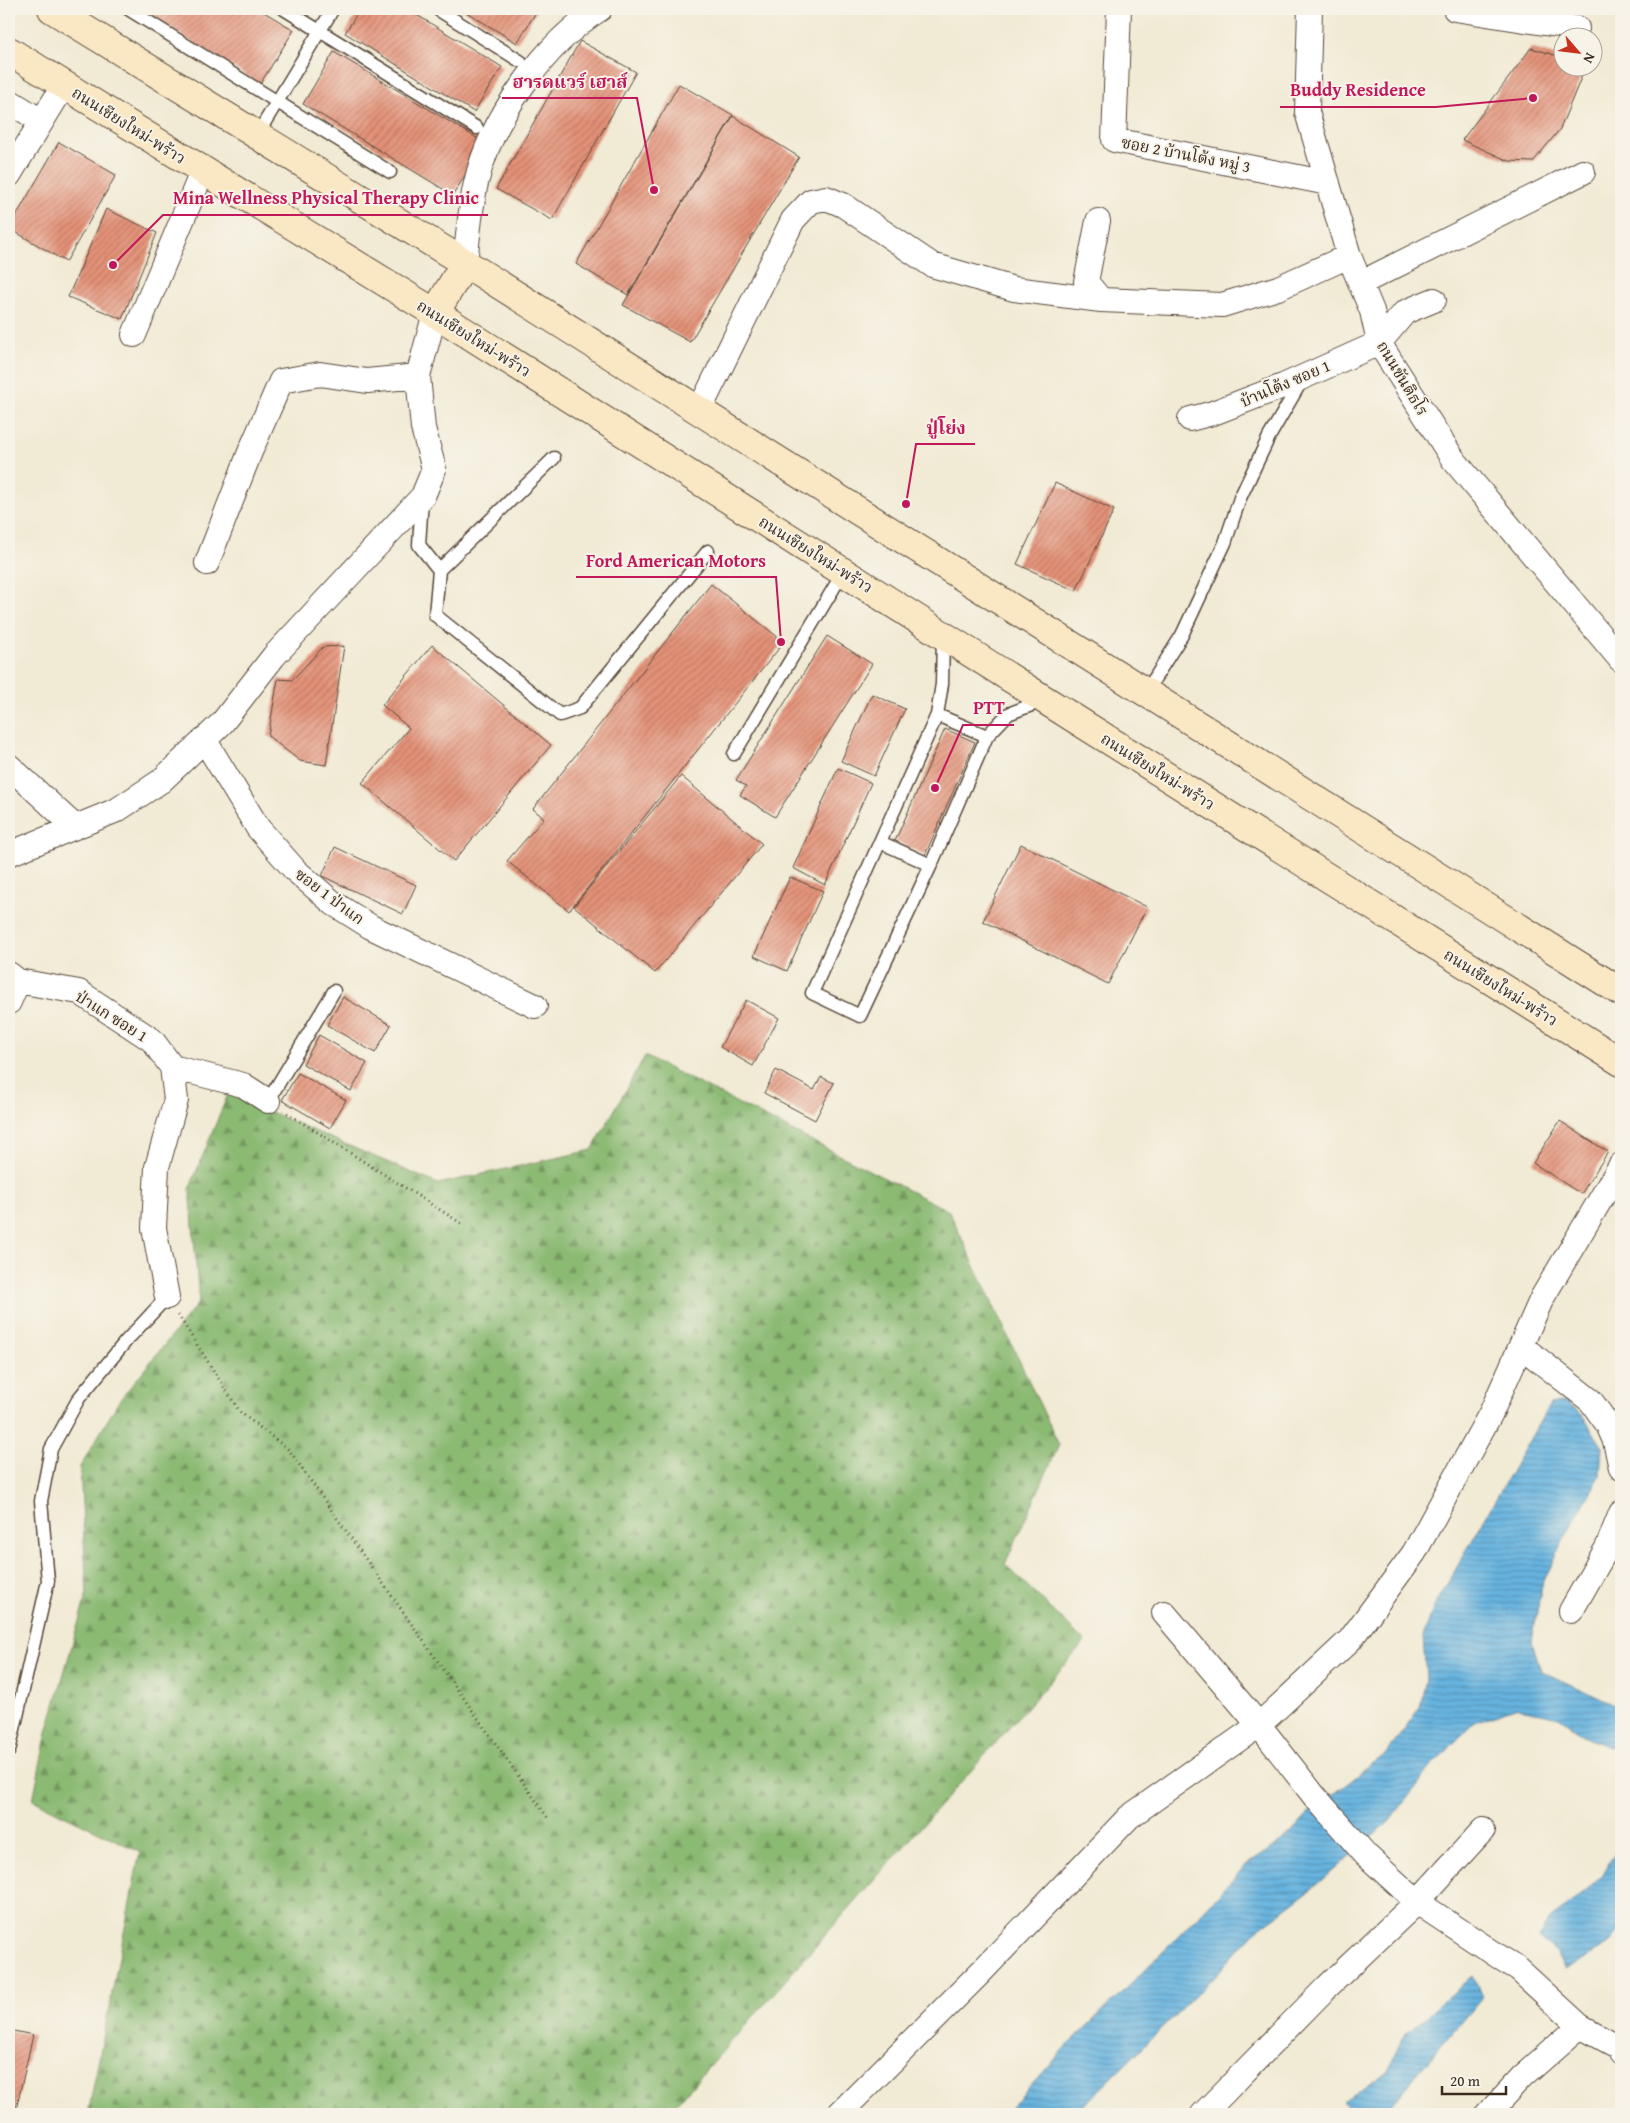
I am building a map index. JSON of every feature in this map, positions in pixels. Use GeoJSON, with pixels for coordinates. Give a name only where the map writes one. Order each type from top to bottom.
{"type":"FeatureCollection","features":[{"type":"Feature","properties":{"kind":"main road"},"geometry":{"type":"LineString","coordinates":[[52,9],[465,263],[1621,992]]}},
{"type":"Feature","properties":{"kind":"main road","name":"ถนนเชียงใหม่-พร้าว"},"geometry":{"type":"LineString","coordinates":[[9,51],[435,313],[1621,1062]]}},
{"type":"Feature","properties":{"kind":"main road"},"geometry":{"type":"LineString","coordinates":[[435,313],[465,263]]}},
{"type":"Feature","properties":{"kind":"street"},"geometry":{"type":"LineString","coordinates":[[465,263],[476,182],[493,135],[517,92],[550,52],[584,19],[600,9]]}},
{"type":"Feature","properties":{"kind":"street","name":"ซอย 2 บ้านโต้ง หมู่ 3"},"geometry":{"type":"LineString","coordinates":[[1119,9],[1114,140],[1328,183]]}},
{"type":"Feature","properties":{"kind":"street","name":"ถนนขันติธโร"},"geometry":{"type":"LineString","coordinates":[[1310,9],[1308,112],[1349,256],[1372,311],[1379,343],[1453,459],[1621,660]]}},
{"type":"Feature","properties":{"kind":"street"},"geometry":{"type":"LineString","coordinates":[[1455,9],[1577,28]]}},
{"type":"Feature","properties":{"kind":"street"},"geometry":{"type":"LineString","coordinates":[[9,175],[64,85]]}},
{"type":"Feature","properties":{"kind":"street"},"geometry":{"type":"LineString","coordinates":[[9,101],[41,121]]}},
{"type":"Feature","properties":{"kind":"street"},"geometry":{"type":"LineString","coordinates":[[134,335],[203,170]]}},
{"type":"Feature","properties":{"kind":"street"},"geometry":{"type":"LineString","coordinates":[[1360,283],[1583,172]]}},
{"type":"Feature","properties":{"kind":"street"},"geometry":{"type":"LineString","coordinates":[[699,411],[793,220],[811,201],[826,198],[843,205],[932,265],[1014,289],[1101,300],[1222,305],[1278,288],[1349,256]]}},
{"type":"Feature","properties":{"kind":"street"},"geometry":{"type":"LineString","coordinates":[[1098,220],[1086,282],[1101,300]]}},
{"type":"Feature","properties":{"kind":"street"},"geometry":{"type":"LineString","coordinates":[[1379,343],[1405,312],[1434,300]]}},
{"type":"Feature","properties":{"kind":"street"},"geometry":{"type":"LineString","coordinates":[[9,854],[117,810],[161,781],[222,722],[274,656],[423,496],[434,469],[423,428],[418,376],[435,313]]}},
{"type":"Feature","properties":{"kind":"street","name":"บ้านโต้ง ซอย 1"},"geometry":{"type":"LineString","coordinates":[[1190,419],[1222,409],[1305,376],[1379,343]]}},
{"type":"Feature","properties":{"kind":"street"},"geometry":{"type":"LineString","coordinates":[[207,563],[250,452],[281,381],[320,374],[367,381],[418,376]]}},
{"type":"Feature","properties":{"kind":"street","name":"ซอย 1 ป่าแก"},"geometry":{"type":"LineString","coordinates":[[204,740],[258,828],[295,870],[333,902],[371,927],[535,1006]]}},
{"type":"Feature","properties":{"kind":"street"},"geometry":{"type":"LineString","coordinates":[[9,766],[75,827]]}},
{"type":"Feature","properties":{"kind":"street","name":"ป่าแก ซอย 1"},"geometry":{"type":"LineString","coordinates":[[12,986],[79,992],[152,1040],[172,1068],[176,1100],[157,1167],[154,1228],[167,1297]]}},
{"type":"Feature","properties":{"kind":"street"},"geometry":{"type":"LineString","coordinates":[[172,1068],[242,1084],[268,1101]]}},
{"type":"Feature","properties":{"kind":"street"},"geometry":{"type":"LineString","coordinates":[[839,2114],[981,1972],[1129,1817],[1259,1725],[1350,1640],[1414,1553],[1491,1413],[1542,1298],[1621,1165]]}},
{"type":"Feature","properties":{"kind":"street"},"geometry":{"type":"LineString","coordinates":[[1521,1346],[1591,1401],[1608,1425],[1621,1468]]}},
{"type":"Feature","properties":{"kind":"street"},"geometry":{"type":"LineString","coordinates":[[1571,1611],[1607,1548],[1621,1513]]}},
{"type":"Feature","properties":{"kind":"street"},"geometry":{"type":"LineString","coordinates":[[1164,1613],[1259,1725],[1315,1797],[1366,1855],[1417,1902],[1519,1970],[1580,2026],[1620,2048]]}},
{"type":"Feature","properties":{"kind":"street"},"geometry":{"type":"LineString","coordinates":[[1203,2114],[1327,1987],[1417,1902],[1483,1830]]}},
{"type":"Feature","properties":{"kind":"street"},"geometry":{"type":"LineString","coordinates":[[1488,2114],[1522,2077],[1580,2026]]}},
{"type":"Feature","properties":{"kind":"lane"},"geometry":{"type":"LineString","coordinates":[[128,9],[390,172]]}},
{"type":"Feature","properties":{"kind":"lane"},"geometry":{"type":"LineString","coordinates":[[284,9],[477,128]]}},
{"type":"Feature","properties":{"kind":"lane"},"geometry":{"type":"LineString","coordinates":[[257,135],[333,9]]}},
{"type":"Feature","properties":{"kind":"lane"},"geometry":{"type":"LineString","coordinates":[[437,9],[520,61]]}},
{"type":"Feature","properties":{"kind":"lane"},"geometry":{"type":"LineString","coordinates":[[1146,692],[1182,635],[1225,543],[1240,498],[1265,445],[1305,376]]}},
{"type":"Feature","properties":{"kind":"lane"},"geometry":{"type":"LineString","coordinates":[[554,458],[439,570],[435,615],[560,715],[580,708],[708,551]]}},
{"type":"Feature","properties":{"kind":"lane"},"geometry":{"type":"LineString","coordinates":[[423,496],[419,545],[439,570]]}},
{"type":"Feature","properties":{"kind":"lane"},"geometry":{"type":"LineString","coordinates":[[734,754],[844,572]]}},
{"type":"Feature","properties":{"kind":"lane"},"geometry":{"type":"LineString","coordinates":[[943,635],[942,684],[937,715],[812,993],[860,1016],[987,736],[1008,714],[1045,700]]}},
{"type":"Feature","properties":{"kind":"lane"},"geometry":{"type":"LineString","coordinates":[[937,715],[987,736]]}},
{"type":"Feature","properties":{"kind":"lane"},"geometry":{"type":"LineString","coordinates":[[880,842],[930,865]]}},
{"type":"Feature","properties":{"kind":"lane"},"geometry":{"type":"LineString","coordinates":[[268,1101],[334,991]]}},
{"type":"Feature","properties":{"kind":"lane"},"geometry":{"type":"LineString","coordinates":[[9,1751],[48,1581],[41,1501],[51,1449],[79,1398],[167,1297]]}},
{"type":"Feature","properties":{"kind":"path"},"geometry":{"type":"LineString","coordinates":[[268,1101],[464,1225]]}},
{"type":"Feature","properties":{"kind":"path"},"geometry":{"type":"LineString","coordinates":[[167,1297],[240,1412],[289,1450],[548,1818]]}},
{"type":"Feature","properties":{"kind":"green space"},"geometry":{"type":"Polygon","coordinates":[[[645,1056],[949,1211],[1059,1445],[1005,1564],[1085,1642],[667,2114],[88,2114],[140,1852],[33,1800],[46,1736],[87,1593],[80,1467],[119,1401],[199,1302],[190,1187],[228,1094],[438,1184],[592,1150],[645,1056]]]}},
{"type":"Feature","properties":{"kind":"water"},"geometry":{"type":"Polygon","coordinates":[[[1566,1401],[1583,1416],[1602,1446],[1600,1476],[1564,1539],[1542,1585],[1532,1641],[1541,1671],[1621,1708],[1621,1756],[1614,1749],[1589,1739],[1559,1717],[1515,1708],[1475,1722],[1435,1762],[1389,1822],[1317,1885],[1253,1933],[1216,1975],[1075,2114],[1005,2114],[1070,2043],[1171,1944],[1249,1863],[1284,1840],[1307,1815],[1388,1752],[1420,1707],[1426,1679],[1423,1637],[1433,1609],[1550,1404],[1566,1401]]]}},
{"type":"Feature","properties":{"kind":"water"},"geometry":{"type":"Polygon","coordinates":[[[1621,1842],[1621,1929],[1608,1945],[1565,1969],[1555,1951],[1539,1937],[1551,1918],[1577,1899],[1603,1874],[1621,1842]]]}},
{"type":"Feature","properties":{"kind":"water"},"geometry":{"type":"Polygon","coordinates":[[[1473,1976],[1482,1997],[1383,2114],[1354,2114],[1343,2102],[1387,2072],[1405,2034],[1473,1976]]]}},
{"type":"Feature","properties":{"kind":"building"},"geometry":{"type":"Polygon","coordinates":[[[138,9],[259,9],[294,30],[260,84],[138,9]]]}},
{"type":"Feature","properties":{"kind":"building"},"geometry":{"type":"Polygon","coordinates":[[[360,9],[407,9],[502,67],[474,112],[345,33],[360,9]]]}},
{"type":"Feature","properties":{"kind":"building"},"geometry":{"type":"Polygon","coordinates":[[[461,9],[538,9],[517,43],[461,9]]]}},
{"type":"Feature","properties":{"kind":"building"},"geometry":{"type":"Polygon","coordinates":[[[580,41],[636,72],[552,220],[496,189],[580,41]]]}},
{"type":"Feature","properties":{"kind":"building"},"geometry":{"type":"Polygon","coordinates":[[[1531,48],[1552,54],[1552,78],[1581,78],[1560,129],[1533,162],[1509,161],[1462,140],[1531,48]]]}},
{"type":"Feature","properties":{"kind":"building"},"geometry":{"type":"Polygon","coordinates":[[[334,52],[485,143],[453,195],[303,104],[334,52]]]}},
{"type":"Feature","properties":{"kind":"building"},"geometry":{"type":"Polygon","coordinates":[[[679,84],[733,115],[628,295],[576,264],[679,84]]]}},
{"type":"Feature","properties":{"kind":"building"},"geometry":{"type":"Polygon","coordinates":[[[733,116],[799,157],[690,342],[623,305],[733,116]]]}},
{"type":"Feature","properties":{"kind":"building"},"geometry":{"type":"Polygon","coordinates":[[[59,142],[116,175],[66,262],[9,228],[59,142]]]}},
{"type":"Feature","properties":{"kind":"building"},"geometry":{"type":"Polygon","coordinates":[[[106,209],[157,233],[122,319],[68,297],[106,209]]]}},
{"type":"Feature","properties":{"kind":"building"},"geometry":{"type":"Polygon","coordinates":[[[1055,483],[1114,510],[1076,591],[1017,564],[1055,483]]]}},
{"type":"Feature","properties":{"kind":"building"},"geometry":{"type":"Polygon","coordinates":[[[711,584],[784,642],[569,911],[507,861],[544,818],[533,809],[711,584]]]}},
{"type":"Feature","properties":{"kind":"building"},"geometry":{"type":"Polygon","coordinates":[[[827,636],[872,664],[775,817],[740,795],[746,786],[736,780],[827,636]]]}},
{"type":"Feature","properties":{"kind":"building"},"geometry":{"type":"Polygon","coordinates":[[[432,645],[551,745],[454,861],[362,783],[409,728],[382,705],[432,645]]]}},
{"type":"Feature","properties":{"kind":"building"},"geometry":{"type":"Polygon","coordinates":[[[344,646],[326,765],[300,761],[268,736],[278,679],[292,680],[323,647],[344,646]]]}},
{"type":"Feature","properties":{"kind":"building"},"geometry":{"type":"Polygon","coordinates":[[[872,694],[905,709],[874,776],[841,761],[872,694]]]}},
{"type":"Feature","properties":{"kind":"building"},"geometry":{"type":"Polygon","coordinates":[[[945,729],[975,742],[925,855],[895,841],[945,729]]]}},
{"type":"Feature","properties":{"kind":"building"},"geometry":{"type":"Polygon","coordinates":[[[838,768],[871,783],[825,885],[793,868],[838,768]]]}},
{"type":"Feature","properties":{"kind":"building"},"geometry":{"type":"Polygon","coordinates":[[[681,776],[762,844],[655,973],[574,906],[681,776]]]}},
{"type":"Feature","properties":{"kind":"building"},"geometry":{"type":"Polygon","coordinates":[[[1021,844],[1147,907],[1108,984],[983,921],[1021,844]]]}},
{"type":"Feature","properties":{"kind":"building"},"geometry":{"type":"Polygon","coordinates":[[[335,847],[416,885],[403,914],[322,876],[335,847]]]}},
{"type":"Feature","properties":{"kind":"building"},"geometry":{"type":"Polygon","coordinates":[[[790,877],[823,891],[787,971],[754,956],[790,877]]]}},
{"type":"Feature","properties":{"kind":"building"},"geometry":{"type":"Polygon","coordinates":[[[343,997],[391,1025],[375,1053],[327,1025],[343,997]]]}},
{"type":"Feature","properties":{"kind":"building"},"geometry":{"type":"Polygon","coordinates":[[[746,1000],[779,1018],[753,1066],[720,1047],[746,1000]]]}},
{"type":"Feature","properties":{"kind":"building"},"geometry":{"type":"Polygon","coordinates":[[[319,1035],[367,1063],[351,1091],[303,1064],[319,1035]]]}},
{"type":"Feature","properties":{"kind":"building"},"geometry":{"type":"Polygon","coordinates":[[[776,1070],[814,1090],[821,1077],[834,1083],[815,1120],[764,1093],[776,1070]]]}},
{"type":"Feature","properties":{"kind":"building"},"geometry":{"type":"Polygon","coordinates":[[[298,1073],[346,1100],[330,1128],[282,1100],[298,1073]]]}},
{"type":"Feature","properties":{"kind":"building"},"geometry":{"type":"Polygon","coordinates":[[[1560,1121],[1608,1152],[1581,1194],[1533,1163],[1560,1121]]]}},
{"type":"Feature","properties":{"kind":"building"},"geometry":{"type":"Polygon","coordinates":[[[9,2030],[33,2035],[15,2114],[9,2114],[9,2030]]]}},
{"type":"Feature","properties":{"kind":"place","name":"Buddy Residence"},"geometry":{"type":"Point","coordinates":[1533,98]}},
{"type":"Feature","properties":{"kind":"place","name":"ฮารดแวร์ เฮาส์"},"geometry":{"type":"Point","coordinates":[654,190]}},
{"type":"Feature","properties":{"kind":"place","name":"Mina Wellness Physical Therapy Clinic"},"geometry":{"type":"Point","coordinates":[113,265]}},
{"type":"Feature","properties":{"kind":"place","name":"ปู่โย่ง"},"geometry":{"type":"Point","coordinates":[906,504]}},
{"type":"Feature","properties":{"kind":"place","name":"Ford American Motors"},"geometry":{"type":"Point","coordinates":[781,642]}},
{"type":"Feature","properties":{"kind":"place","name":"PTT"},"geometry":{"type":"Point","coordinates":[935,788]}}]}
